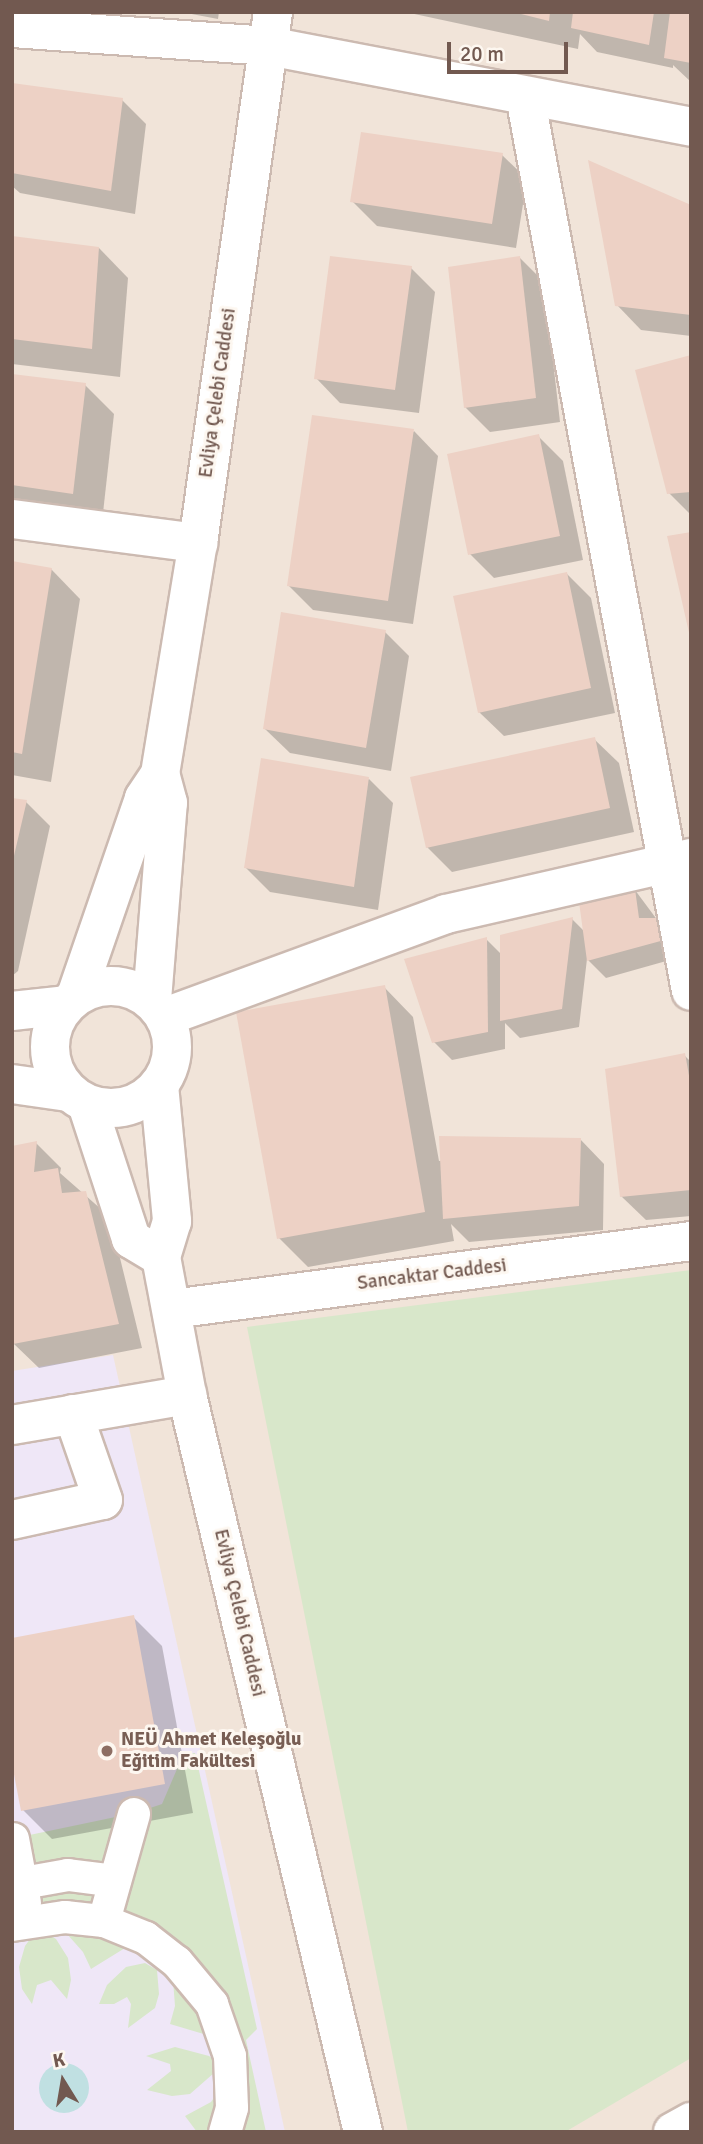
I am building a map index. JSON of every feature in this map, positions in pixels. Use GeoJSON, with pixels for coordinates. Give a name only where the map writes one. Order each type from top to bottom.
{"type":"FeatureCollection","features":[{"type":"Feature","properties":{"kind":"street"},"geometry":{"type":"LineString","coordinates":[[12,28],[271,29],[525,96],[691,127]]}},
{"type":"Feature","properties":{"kind":"street","name":"Evliya Çelebi Caddesi"},"geometry":{"type":"LineString","coordinates":[[71,1001],[144,798],[160,774],[198,543],[271,29]]}},
{"type":"Feature","properties":{"kind":"street"},"geometry":{"type":"LineString","coordinates":[[525,96],[681,860],[691,991]]}},
{"type":"Feature","properties":{"kind":"street"},"geometry":{"type":"LineString","coordinates":[[12,519],[198,543]]}},
{"type":"Feature","properties":{"kind":"street","name":"Evliya Çelebi Caddesi"},"geometry":{"type":"LineString","coordinates":[[159,1008],[168,803],[160,774]]}},
{"type":"Feature","properties":{"kind":"street"},"geometry":{"type":"LineString","coordinates":[[159,1008],[446,914],[681,860]]}},
{"type":"Feature","properties":{"kind":"street"},"geometry":{"type":"LineString","coordinates":[[12,1011],[71,1001],[114,985],[134,989],[159,1008],[172,1057],[159,1085],[135,1104],[115,1109],[12,1084]]}},
{"type":"Feature","properties":{"kind":"street"},"geometry":{"type":"LineString","coordinates":[[71,1001],[52,1028],[49,1047],[52,1067],[78,1098],[131,1239],[161,1257]]}},
{"type":"Feature","properties":{"kind":"street","name":"Evliya Çelebi Caddesi"},"geometry":{"type":"LineString","coordinates":[[159,1085],[172,1221],[161,1257],[187,1395],[363,2132]]}},
{"type":"Feature","properties":{"kind":"street","name":"Sancaktar Caddesi"},"geometry":{"type":"LineString","coordinates":[[172,1309],[691,1241]]}},
{"type":"Feature","properties":{"kind":"street"},"geometry":{"type":"LineString","coordinates":[[12,1425],[187,1395]]}},
{"type":"Feature","properties":{"kind":"street"},"geometry":{"type":"LineString","coordinates":[[12,1520],[103,1500],[73,1414]]}},
{"type":"Feature","properties":{"kind":"street"},"geometry":{"type":"LineString","coordinates":[[104,1921],[134,1814]]}},
{"type":"Feature","properties":{"kind":"street"},"geometry":{"type":"LineString","coordinates":[[13,1839],[20,1922],[65,1917],[104,1921],[146,1938],[177,1962],[212,2004],[230,2056],[232,2108],[225,2132]]}},
{"type":"Feature","properties":{"kind":"street"},"geometry":{"type":"LineString","coordinates":[[17,1883],[68,1875],[115,1881]]}},
{"type":"Feature","properties":{"kind":"street"},"geometry":{"type":"LineString","coordinates":[[673,2132],[691,2122]]}},
{"type":"Feature","properties":{"kind":"shaded area"},"geometry":{"type":"Polygon","coordinates":[[[12,12],[691,12],[691,2132],[12,2132],[12,12]]]}},
{"type":"Feature","properties":{"kind":"shaded area","name":"NEÜ Ahmet Keleşoğlu Eğitim Fakültesi"},"geometry":{"type":"Polygon","coordinates":[[[113,1355],[285,2132],[12,2132],[12,1371],[113,1355]]]}},
{"type":"Feature","properties":{"kind":"green space"},"geometry":{"type":"Polygon","coordinates":[[[691,1270],[691,2058],[565,2132],[408,2132],[247,1327],[691,1270]]]}},
{"type":"Feature","properties":{"kind":"green space"},"geometry":{"type":"Polygon","coordinates":[[[195,1753],[257,2029],[246,2040],[266,2132],[234,2132],[217,1998],[114,1918],[141,1811],[162,1804],[183,1755],[195,1753]]]}},
{"type":"Feature","properties":{"kind":"green space"},"geometry":{"type":"Polygon","coordinates":[[[125,1815],[109,1873],[27,1872],[20,1837],[125,1815]]]}},
{"type":"Feature","properties":{"kind":"green space"},"geometry":{"type":"Polygon","coordinates":[[[30,1886],[104,1886],[96,1915],[34,1912],[30,1886]]]}},
{"type":"Feature","properties":{"kind":"green space"},"geometry":{"type":"Polygon","coordinates":[[[59,1925],[142,1946],[125,1948],[91,1969],[83,1952],[59,1925]]]}},
{"type":"Feature","properties":{"kind":"green space"},"geometry":{"type":"Polygon","coordinates":[[[38,1928],[56,1939],[68,1958],[71,1980],[67,1999],[51,1980],[37,1985],[32,2004],[22,1989],[19,1967],[25,1946],[38,1928]]]}},
{"type":"Feature","properties":{"kind":"green space"},"geometry":{"type":"Polygon","coordinates":[[[145,1963],[157,1970],[159,1994],[155,2008],[128,2028],[131,2004],[127,1997],[114,2004],[99,2004],[107,1985],[126,1967],[145,1963]]]}},
{"type":"Feature","properties":{"kind":"green space"},"geometry":{"type":"Polygon","coordinates":[[[173,1980],[196,2001],[207,2035],[170,2024],[175,2006],[173,1980]]]}},
{"type":"Feature","properties":{"kind":"green space"},"geometry":{"type":"Polygon","coordinates":[[[175,2047],[209,2056],[222,2066],[190,2094],[172,2096],[147,2090],[171,2071],[170,2064],[146,2056],[175,2047]]]}},
{"type":"Feature","properties":{"kind":"green space"},"geometry":{"type":"Polygon","coordinates":[[[223,2085],[216,2132],[197,2132],[185,2116],[211,2102],[223,2085]]]}},
{"type":"Feature","properties":{"kind":"water"},"geometry":{"type":"Polygon","coordinates":[[[64,2063],[82,2070],[89,2088],[82,2106],[64,2113],[46,2106],[39,2088],[46,2070],[64,2063]]]}},
{"type":"Feature","properties":{"kind":"building"},"geometry":{"type":"Polygon","coordinates":[[[513,12],[550,12],[549,21],[513,12]]]}},
{"type":"Feature","properties":{"kind":"building"},"geometry":{"type":"Polygon","coordinates":[[[573,12],[654,12],[649,45],[571,28],[573,12]]]}},
{"type":"Feature","properties":{"kind":"building"},"geometry":{"type":"Polygon","coordinates":[[[670,12],[691,12],[691,63],[664,58],[670,12]]]}},
{"type":"Feature","properties":{"kind":"building"},"geometry":{"type":"Polygon","coordinates":[[[12,83],[123,98],[111,191],[12,173],[12,83]]]}},
{"type":"Feature","properties":{"kind":"building"},"geometry":{"type":"Polygon","coordinates":[[[361,132],[503,153],[492,224],[350,202],[361,132]]]}},
{"type":"Feature","properties":{"kind":"building"},"geometry":{"type":"Polygon","coordinates":[[[588,160],[691,205],[691,315],[615,306],[588,160]]]}},
{"type":"Feature","properties":{"kind":"building"},"geometry":{"type":"Polygon","coordinates":[[[12,236],[99,247],[92,349],[12,339],[12,236]]]}},
{"type":"Feature","properties":{"kind":"building"},"geometry":{"type":"Polygon","coordinates":[[[330,256],[412,266],[395,390],[314,379],[330,256]]]}},
{"type":"Feature","properties":{"kind":"building"},"geometry":{"type":"Polygon","coordinates":[[[520,256],[536,398],[464,408],[448,267],[520,256]]]}},
{"type":"Feature","properties":{"kind":"building"},"geometry":{"type":"Polygon","coordinates":[[[691,355],[691,492],[667,494],[635,370],[691,355]]]}},
{"type":"Feature","properties":{"kind":"building"},"geometry":{"type":"Polygon","coordinates":[[[12,374],[86,383],[73,494],[12,485],[12,374]]]}},
{"type":"Feature","properties":{"kind":"building"},"geometry":{"type":"Polygon","coordinates":[[[312,415],[414,429],[388,601],[287,586],[312,415]]]}},
{"type":"Feature","properties":{"kind":"building"},"geometry":{"type":"Polygon","coordinates":[[[539,434],[560,536],[468,555],[447,454],[539,434]]]}},
{"type":"Feature","properties":{"kind":"building"},"geometry":{"type":"Polygon","coordinates":[[[691,532],[691,637],[690,637],[667,536],[691,532]]]}},
{"type":"Feature","properties":{"kind":"building"},"geometry":{"type":"Polygon","coordinates":[[[12,561],[52,568],[22,754],[12,752],[12,561]]]}},
{"type":"Feature","properties":{"kind":"building"},"geometry":{"type":"Polygon","coordinates":[[[567,572],[591,688],[478,713],[453,596],[567,572]]]}},
{"type":"Feature","properties":{"kind":"building"},"geometry":{"type":"Polygon","coordinates":[[[281,612],[386,630],[366,748],[263,729],[281,612]]]}},
{"type":"Feature","properties":{"kind":"building"},"geometry":{"type":"Polygon","coordinates":[[[595,737],[610,808],[426,848],[410,777],[595,737]]]}},
{"type":"Feature","properties":{"kind":"building"},"geometry":{"type":"Polygon","coordinates":[[[261,758],[369,777],[354,887],[244,868],[261,758]]]}},
{"type":"Feature","properties":{"kind":"building"},"geometry":{"type":"Polygon","coordinates":[[[12,798],[27,800],[13,860],[12,860],[12,798]]]}},
{"type":"Feature","properties":{"kind":"building"},"geometry":{"type":"Polygon","coordinates":[[[635,889],[639,918],[656,918],[668,939],[587,961],[579,902],[635,889]]]}},
{"type":"Feature","properties":{"kind":"building"},"geometry":{"type":"Polygon","coordinates":[[[573,917],[562,1009],[500,1021],[500,935],[573,917]]]}},
{"type":"Feature","properties":{"kind":"building"},"geometry":{"type":"Polygon","coordinates":[[[487,937],[488,1032],[432,1043],[404,959],[487,937]]]}},
{"type":"Feature","properties":{"kind":"building"},"geometry":{"type":"Polygon","coordinates":[[[385,985],[425,1212],[277,1239],[236,1012],[385,985]]]}},
{"type":"Feature","properties":{"kind":"building"},"geometry":{"type":"Polygon","coordinates":[[[685,1053],[691,1087],[691,1190],[620,1197],[605,1069],[685,1053]]]}},
{"type":"Feature","properties":{"kind":"building"},"geometry":{"type":"Polygon","coordinates":[[[439,1136],[581,1138],[579,1206],[443,1219],[439,1136]]]}},
{"type":"Feature","properties":{"kind":"building"},"geometry":{"type":"Polygon","coordinates":[[[37,1141],[34,1172],[58,1168],[62,1193],[86,1191],[119,1324],[13,1344],[12,1146],[37,1141]]]}},
{"type":"Feature","properties":{"kind":"building"},"geometry":{"type":"Polygon","coordinates":[[[134,1615],[165,1784],[21,1811],[12,1764],[12,1638],[134,1615]]]}},
{"type":"Feature","properties":{"kind":"place","name":"NEÜ Ahmet Keleşoğlu Eğitim Fakültesi"},"geometry":{"type":"Point","coordinates":[107,1751]}}]}
